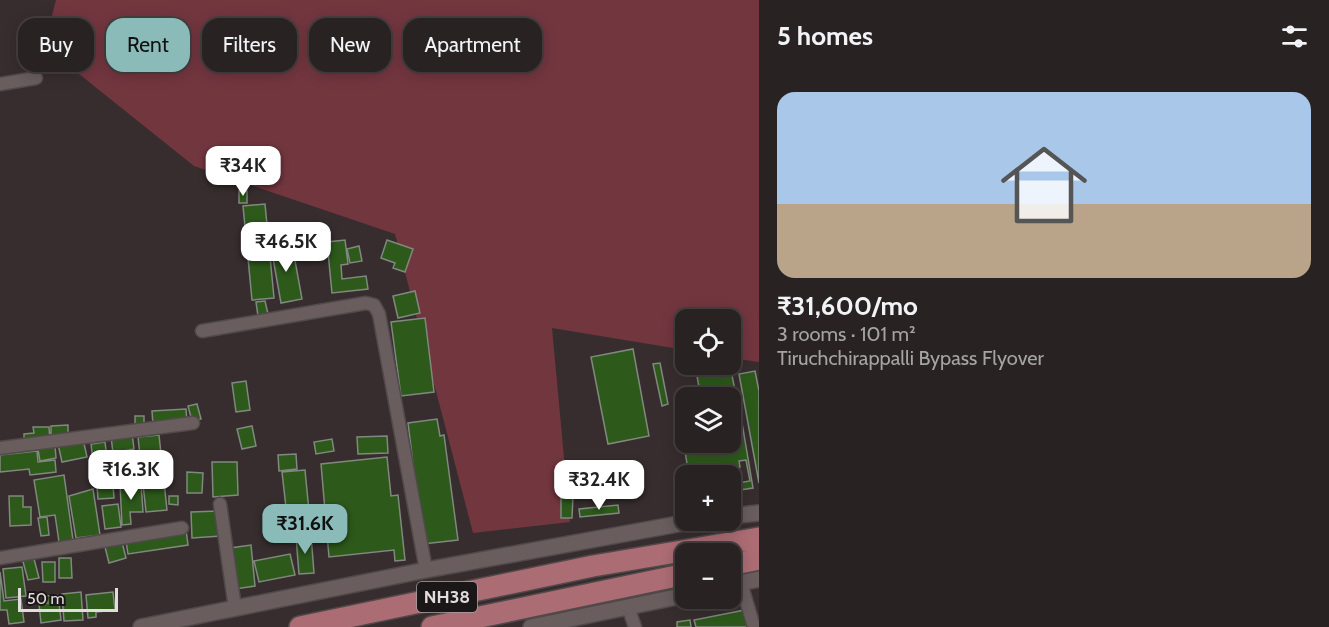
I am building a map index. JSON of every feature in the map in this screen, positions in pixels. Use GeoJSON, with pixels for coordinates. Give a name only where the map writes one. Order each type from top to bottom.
{"type":"FeatureCollection","features":[{"type":"Feature","properties":{"kind":"highway","name":"NH38"},"geometry":{"type":"LineString","coordinates":[[300,627],[593,566],[759,538]]}},
{"type":"Feature","properties":{"kind":"highway"},"geometry":{"type":"LineString","coordinates":[[741,573],[759,559]]}},
{"type":"Feature","properties":{"kind":"highway","name":"NH38"},"geometry":{"type":"LineString","coordinates":[[432,627],[675,576]]}},
{"type":"Feature","properties":{"kind":"street"},"geometry":{"type":"LineString","coordinates":[[0,84],[36,78]]}},
{"type":"Feature","properties":{"kind":"street"},"geometry":{"type":"LineString","coordinates":[[202,331],[366,303],[374,305],[379,314],[394,384],[426,570]]}},
{"type":"Feature","properties":{"kind":"street"},"geometry":{"type":"LineString","coordinates":[[0,448],[193,423]]}},
{"type":"Feature","properties":{"kind":"street"},"geometry":{"type":"LineString","coordinates":[[220,504],[235,608]]}},
{"type":"Feature","properties":{"kind":"street"},"geometry":{"type":"LineString","coordinates":[[741,515],[759,513]]}},
{"type":"Feature","properties":{"kind":"street"},"geometry":{"type":"LineString","coordinates":[[141,627],[426,570],[675,525]]}},
{"type":"Feature","properties":{"kind":"street"},"geometry":{"type":"LineString","coordinates":[[0,558],[182,528]]}},
{"type":"Feature","properties":{"kind":"street"},"geometry":{"type":"LineString","coordinates":[[741,578],[759,579]]}},
{"type":"Feature","properties":{"kind":"street"},"geometry":{"type":"LineString","coordinates":[[741,595],[754,627]]}},
{"type":"Feature","properties":{"kind":"street"},"geometry":{"type":"LineString","coordinates":[[531,627],[570,623],[675,597]]}},
{"type":"Feature","properties":{"kind":"street"},"geometry":{"type":"LineString","coordinates":[[628,607],[635,627]]}},
{"type":"Feature","properties":{"kind":"shaded area"},"geometry":{"type":"Polygon","coordinates":[[[56,0],[759,0],[759,362],[741,359],[741,309],[675,309],[675,348],[552,328],[570,522],[473,533],[395,234],[194,166],[76,72],[94,72],[94,18],[51,18],[56,0]]]}},
{"type":"Feature","properties":{"kind":"building"},"geometry":{"type":"Polygon","coordinates":[[[239,191],[247,191],[247,203],[239,203],[239,191]]]}},
{"type":"Feature","properties":{"kind":"building"},"geometry":{"type":"Polygon","coordinates":[[[265,204],[274,298],[252,300],[243,206],[265,204]]]}},
{"type":"Feature","properties":{"kind":"building"},"geometry":{"type":"Polygon","coordinates":[[[345,240],[348,264],[341,265],[342,279],[366,276],[368,289],[332,293],[327,242],[345,240]]]}},
{"type":"Feature","properties":{"kind":"building"},"geometry":{"type":"Polygon","coordinates":[[[387,240],[413,249],[405,272],[393,268],[395,263],[381,258],[387,240]]]}},
{"type":"Feature","properties":{"kind":"building"},"geometry":{"type":"Polygon","coordinates":[[[292,244],[302,299],[281,303],[271,247],[292,244]]]}},
{"type":"Feature","properties":{"kind":"building"},"geometry":{"type":"Polygon","coordinates":[[[359,246],[362,261],[350,263],[347,249],[359,246]]]}},
{"type":"Feature","properties":{"kind":"building"},"geometry":{"type":"Polygon","coordinates":[[[415,291],[420,313],[398,318],[393,296],[415,291]]]}},
{"type":"Feature","properties":{"kind":"building"},"geometry":{"type":"Polygon","coordinates":[[[265,301],[268,314],[258,316],[256,302],[265,301]]]}},
{"type":"Feature","properties":{"kind":"building"},"geometry":{"type":"Polygon","coordinates":[[[425,318],[434,392],[401,396],[391,322],[425,318]]]}},
{"type":"Feature","properties":{"kind":"building"},"geometry":{"type":"Polygon","coordinates":[[[633,349],[649,436],[608,444],[591,357],[633,349]]]}},
{"type":"Feature","properties":{"kind":"building"},"geometry":{"type":"Polygon","coordinates":[[[660,363],[668,404],[662,406],[653,364],[660,363]]]}},
{"type":"Feature","properties":{"kind":"building"},"geometry":{"type":"Polygon","coordinates":[[[755,371],[759,391],[759,483],[739,375],[755,371]]]}},
{"type":"Feature","properties":{"kind":"building"},"geometry":{"type":"Polygon","coordinates":[[[732,375],[734,387],[699,387],[697,376],[732,375]]]}},
{"type":"Feature","properties":{"kind":"building"},"geometry":{"type":"Polygon","coordinates":[[[246,381],[250,410],[236,412],[232,383],[246,381]]]}},
{"type":"Feature","properties":{"kind":"building"},"geometry":{"type":"Polygon","coordinates":[[[197,404],[201,419],[192,421],[188,406],[197,404]]]}},
{"type":"Feature","properties":{"kind":"building"},"geometry":{"type":"Polygon","coordinates":[[[186,409],[187,423],[153,425],[152,411],[186,409]]]}},
{"type":"Feature","properties":{"kind":"building"},"geometry":{"type":"Polygon","coordinates":[[[135,416],[144,416],[144,427],[135,427],[135,416]]]}},
{"type":"Feature","properties":{"kind":"building"},"geometry":{"type":"Polygon","coordinates":[[[741,417],[753,488],[741,490],[741,482],[750,481],[746,460],[739,461],[740,465],[687,465],[685,453],[741,453],[741,417]]]}},
{"type":"Feature","properties":{"kind":"building"},"geometry":{"type":"Polygon","coordinates":[[[437,419],[440,436],[444,435],[458,540],[423,544],[408,423],[437,419]]]}},
{"type":"Feature","properties":{"kind":"building"},"geometry":{"type":"Polygon","coordinates":[[[68,425],[68,437],[51,438],[51,426],[68,425]]]}},
{"type":"Feature","properties":{"kind":"building"},"geometry":{"type":"Polygon","coordinates":[[[252,426],[256,446],[242,449],[237,429],[252,426]]]}},
{"type":"Feature","properties":{"kind":"building"},"geometry":{"type":"Polygon","coordinates":[[[33,427],[49,427],[50,441],[24,442],[24,434],[34,433],[33,427]]]}},
{"type":"Feature","properties":{"kind":"building"},"geometry":{"type":"Polygon","coordinates":[[[132,433],[134,449],[123,451],[128,478],[116,480],[111,436],[132,433]]]}},
{"type":"Feature","properties":{"kind":"building"},"geometry":{"type":"Polygon","coordinates":[[[159,435],[167,510],[146,512],[138,437],[159,435]]]}},
{"type":"Feature","properties":{"kind":"building"},"geometry":{"type":"Polygon","coordinates":[[[387,436],[388,453],[358,454],[357,437],[387,436]]]}},
{"type":"Feature","properties":{"kind":"building"},"geometry":{"type":"Polygon","coordinates":[[[83,439],[87,457],[62,462],[58,444],[83,439]]]}},
{"type":"Feature","properties":{"kind":"building"},"geometry":{"type":"Polygon","coordinates":[[[332,439],[334,451],[316,454],[314,442],[332,439]]]}},
{"type":"Feature","properties":{"kind":"building"},"geometry":{"type":"Polygon","coordinates":[[[105,442],[107,458],[93,460],[91,444],[105,442]]]}},
{"type":"Feature","properties":{"kind":"building"},"geometry":{"type":"Polygon","coordinates":[[[55,446],[56,458],[40,461],[38,449],[55,446]]]}},
{"type":"Feature","properties":{"kind":"building"},"geometry":{"type":"Polygon","coordinates":[[[37,451],[38,462],[55,460],[56,472],[30,475],[29,469],[0,472],[0,455],[37,451]]]}},
{"type":"Feature","properties":{"kind":"building"},"geometry":{"type":"Polygon","coordinates":[[[296,454],[297,469],[279,471],[278,455],[296,454]]]}},
{"type":"Feature","properties":{"kind":"building"},"geometry":{"type":"Polygon","coordinates":[[[387,457],[391,496],[398,495],[405,560],[395,561],[394,550],[329,557],[321,464],[387,457]]]}},
{"type":"Feature","properties":{"kind":"building"},"geometry":{"type":"Polygon","coordinates":[[[110,460],[112,468],[96,471],[94,462],[110,460]]]}},
{"type":"Feature","properties":{"kind":"building"},"geometry":{"type":"Polygon","coordinates":[[[212,462],[237,462],[238,495],[213,497],[212,462]]]}},
{"type":"Feature","properties":{"kind":"building"},"geometry":{"type":"Polygon","coordinates":[[[305,470],[311,532],[289,534],[282,472],[305,470]]]}},
{"type":"Feature","properties":{"kind":"building"},"geometry":{"type":"Polygon","coordinates":[[[187,472],[203,473],[202,493],[187,493],[187,472]]]}},
{"type":"Feature","properties":{"kind":"building"},"geometry":{"type":"Polygon","coordinates":[[[64,475],[73,540],[59,542],[55,515],[40,517],[34,480],[64,475]]]}},
{"type":"Feature","properties":{"kind":"building"},"geometry":{"type":"Polygon","coordinates":[[[141,483],[143,512],[130,512],[131,524],[122,525],[120,484],[141,483]]]}},
{"type":"Feature","properties":{"kind":"building"},"geometry":{"type":"Polygon","coordinates":[[[113,485],[114,498],[98,499],[97,486],[113,485]]]}},
{"type":"Feature","properties":{"kind":"building"},"geometry":{"type":"Polygon","coordinates":[[[93,489],[100,535],[76,538],[69,496],[93,489]]]}},
{"type":"Feature","properties":{"kind":"building"},"geometry":{"type":"Polygon","coordinates":[[[9,496],[23,496],[23,507],[31,507],[31,525],[10,526],[9,496]]]}},
{"type":"Feature","properties":{"kind":"building"},"geometry":{"type":"Polygon","coordinates":[[[169,496],[178,496],[178,505],[169,504],[169,496]]]}},
{"type":"Feature","properties":{"kind":"building"},"geometry":{"type":"Polygon","coordinates":[[[561,496],[573,496],[572,518],[561,518],[561,496]]]}},
{"type":"Feature","properties":{"kind":"building"},"geometry":{"type":"Polygon","coordinates":[[[118,504],[121,527],[105,529],[102,506],[118,504]]]}},
{"type":"Feature","properties":{"kind":"building"},"geometry":{"type":"Polygon","coordinates":[[[618,505],[619,513],[580,517],[579,509],[618,505]]]}},
{"type":"Feature","properties":{"kind":"building"},"geometry":{"type":"Polygon","coordinates":[[[219,511],[221,536],[192,538],[191,512],[219,511]]]}},
{"type":"Feature","properties":{"kind":"building"},"geometry":{"type":"Polygon","coordinates":[[[47,517],[49,535],[41,536],[38,518],[47,517]]]}},
{"type":"Feature","properties":{"kind":"building"},"geometry":{"type":"Polygon","coordinates":[[[186,530],[188,545],[128,554],[126,541],[186,530]]]}},
{"type":"Feature","properties":{"kind":"building"},"geometry":{"type":"Polygon","coordinates":[[[311,535],[314,573],[299,574],[296,537],[311,535]]]}},
{"type":"Feature","properties":{"kind":"building"},"geometry":{"type":"Polygon","coordinates":[[[122,542],[126,558],[109,563],[105,547],[122,542]]]}},
{"type":"Feature","properties":{"kind":"building"},"geometry":{"type":"Polygon","coordinates":[[[251,545],[255,586],[235,589],[230,548],[251,545]]]}},
{"type":"Feature","properties":{"kind":"building"},"geometry":{"type":"Polygon","coordinates":[[[290,554],[295,575],[259,582],[254,561],[290,554]]]}},
{"type":"Feature","properties":{"kind":"building"},"geometry":{"type":"Polygon","coordinates":[[[33,555],[39,578],[28,580],[22,558],[33,555]]]}},
{"type":"Feature","properties":{"kind":"building"},"geometry":{"type":"Polygon","coordinates":[[[59,558],[71,558],[72,578],[59,578],[59,558]]]}},
{"type":"Feature","properties":{"kind":"building"},"geometry":{"type":"Polygon","coordinates":[[[42,562],[55,562],[55,582],[43,582],[42,562]]]}},
{"type":"Feature","properties":{"kind":"building"},"geometry":{"type":"Polygon","coordinates":[[[22,567],[26,596],[6,598],[3,569],[22,567]]]}},
{"type":"Feature","properties":{"kind":"building"},"geometry":{"type":"Polygon","coordinates":[[[0,572],[4,601],[21,599],[24,622],[9,624],[7,610],[0,610],[0,572]]]}},
{"type":"Feature","properties":{"kind":"building"},"geometry":{"type":"Polygon","coordinates":[[[81,592],[83,620],[64,621],[62,594],[81,592]]]}},
{"type":"Feature","properties":{"kind":"building"},"geometry":{"type":"Polygon","coordinates":[[[113,592],[115,610],[96,612],[96,617],[88,618],[86,595],[113,592]]]}},
{"type":"Feature","properties":{"kind":"building"},"geometry":{"type":"Polygon","coordinates":[[[58,595],[61,620],[41,623],[39,604],[48,603],[47,596],[58,595]]]}},
{"type":"Feature","properties":{"kind":"building"},"geometry":{"type":"Polygon","coordinates":[[[745,610],[748,627],[696,627],[694,620],[745,610]]]}},
{"type":"Feature","properties":{"kind":"building"},"geometry":{"type":"Polygon","coordinates":[[[690,620],[691,627],[677,627],[677,622],[690,620]]]}}]}
